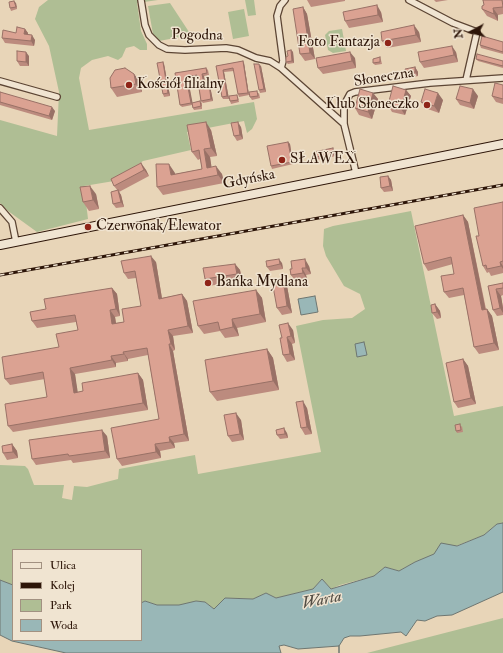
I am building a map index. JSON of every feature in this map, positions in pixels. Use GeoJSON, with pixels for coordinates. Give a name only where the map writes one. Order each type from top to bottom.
{"type":"FeatureCollection","features":[{"type":"Feature","properties":{"kind":"main road","name":"Gdyńska"},"geometry":{"type":"LineString","coordinates":[[0,244],[503,144]]}},
{"type":"Feature","properties":{"kind":"street","name":"Pogodna"},"geometry":{"type":"LineString","coordinates":[[141,0],[145,25],[149,34],[159,45],[167,49],[185,50],[226,48],[238,50],[270,62],[281,68],[344,124]]}},
{"type":"Feature","properties":{"kind":"street"},"geometry":{"type":"LineString","coordinates":[[281,68],[283,60],[277,16],[280,6],[285,0]]}},
{"type":"Feature","properties":{"kind":"street"},"geometry":{"type":"LineString","coordinates":[[409,0],[452,23],[478,32],[466,80]]}},
{"type":"Feature","properties":{"kind":"street","name":"Słoneczna"},"geometry":{"type":"LineString","coordinates":[[356,173],[344,124],[346,98],[355,92],[466,80],[503,78]]}},
{"type":"Feature","properties":{"kind":"street"},"geometry":{"type":"LineString","coordinates":[[0,81],[57,97]]}},
{"type":"Feature","properties":{"kind":"street"},"geometry":{"type":"LineString","coordinates":[[0,208],[12,222],[16,242]]}},
{"type":"Feature","properties":{"kind":"green space"},"geometry":{"type":"Polygon","coordinates":[[[48,0],[158,0],[137,3],[141,31],[147,44],[147,50],[140,50],[134,46],[126,48],[122,57],[118,60],[108,56],[92,60],[81,68],[79,78],[89,130],[254,102],[257,119],[252,129],[247,133],[244,121],[187,132],[191,150],[143,161],[114,181],[84,186],[88,219],[37,232],[8,211],[0,203],[0,120],[57,136],[59,92],[49,46],[35,19],[39,7],[48,0]]]}},
{"type":"Feature","properties":{"kind":"green space"},"geometry":{"type":"Polygon","coordinates":[[[245,0],[254,0],[256,15],[248,16],[245,0]]]}},
{"type":"Feature","properties":{"kind":"green space"},"geometry":{"type":"Polygon","coordinates":[[[170,3],[191,35],[159,41],[153,34],[148,6],[170,3]]]}},
{"type":"Feature","properties":{"kind":"green space"},"geometry":{"type":"Polygon","coordinates":[[[244,9],[249,36],[233,39],[228,12],[244,9]]]}},
{"type":"Feature","properties":{"kind":"green space"},"geometry":{"type":"Polygon","coordinates":[[[342,29],[346,51],[333,53],[328,50],[325,35],[329,31],[342,29]]]}},
{"type":"Feature","properties":{"kind":"green space"},"geometry":{"type":"Polygon","coordinates":[[[411,211],[454,416],[503,406],[503,523],[497,524],[484,535],[415,562],[399,571],[385,567],[374,576],[340,585],[331,589],[322,579],[313,589],[276,598],[266,593],[253,599],[225,598],[214,609],[205,602],[196,601],[179,606],[157,605],[145,601],[142,602],[142,549],[12,549],[12,585],[0,580],[0,465],[25,466],[28,469],[34,485],[64,485],[62,498],[72,500],[74,486],[87,487],[118,479],[119,469],[195,455],[198,474],[321,452],[296,326],[323,320],[352,318],[365,309],[360,294],[344,286],[326,256],[323,246],[324,229],[411,211]]]}},
{"type":"Feature","properties":{"kind":"green space"},"geometry":{"type":"Polygon","coordinates":[[[503,618],[503,653],[367,653],[503,618]]]}},
{"type":"Feature","properties":{"kind":"water"},"geometry":{"type":"Polygon","coordinates":[[[315,296],[318,312],[301,315],[298,299],[315,296]]]}},
{"type":"Feature","properties":{"kind":"water"},"geometry":{"type":"Polygon","coordinates":[[[364,342],[367,355],[357,357],[355,344],[364,342]]]}},
{"type":"Feature","properties":{"kind":"water","name":"Warta"},"geometry":{"type":"Polygon","coordinates":[[[503,523],[503,592],[452,615],[437,616],[425,621],[417,620],[406,636],[401,632],[350,636],[344,638],[339,646],[298,649],[284,645],[279,646],[281,653],[66,653],[12,641],[142,641],[142,602],[145,601],[157,605],[179,605],[196,601],[205,602],[214,609],[225,598],[253,599],[266,593],[276,598],[313,589],[322,579],[331,589],[374,576],[385,567],[399,571],[434,554],[441,543],[457,546],[484,535],[497,524],[503,523]]]}},
{"type":"Feature","properties":{"kind":"water"},"geometry":{"type":"Polygon","coordinates":[[[0,580],[12,585],[12,641],[0,635],[0,580]]]}},
{"type":"Feature","properties":{"kind":"building"},"geometry":{"type":"Polygon","coordinates":[[[483,0],[502,0],[503,7],[493,8],[494,14],[482,9],[482,6],[484,5],[483,0]]]}},
{"type":"Feature","properties":{"kind":"building"},"geometry":{"type":"Polygon","coordinates":[[[14,1],[16,7],[10,8],[9,2],[14,1]]]}},
{"type":"Feature","properties":{"kind":"building"},"geometry":{"type":"Polygon","coordinates":[[[377,5],[378,15],[345,21],[343,12],[377,5]]]}},
{"type":"Feature","properties":{"kind":"building"},"geometry":{"type":"Polygon","coordinates":[[[303,7],[310,53],[300,54],[293,9],[303,7]]]}},
{"type":"Feature","properties":{"kind":"building"},"geometry":{"type":"Polygon","coordinates":[[[414,25],[416,35],[382,41],[381,32],[414,25]]]}},
{"type":"Feature","properties":{"kind":"building"},"geometry":{"type":"Polygon","coordinates":[[[17,27],[25,29],[24,34],[32,35],[31,41],[2,38],[3,30],[16,33],[17,27]]]}},
{"type":"Feature","properties":{"kind":"building"},"geometry":{"type":"Polygon","coordinates":[[[482,36],[503,42],[503,52],[480,45],[482,36]]]}},
{"type":"Feature","properties":{"kind":"building"},"geometry":{"type":"Polygon","coordinates":[[[452,46],[454,55],[420,62],[418,52],[452,46]]]}},
{"type":"Feature","properties":{"kind":"building"},"geometry":{"type":"Polygon","coordinates":[[[291,50],[292,61],[286,62],[286,57],[288,56],[287,51],[291,50]]]}},
{"type":"Feature","properties":{"kind":"building"},"geometry":{"type":"Polygon","coordinates":[[[17,51],[26,52],[26,62],[17,61],[17,51]]]}},
{"type":"Feature","properties":{"kind":"building"},"geometry":{"type":"Polygon","coordinates":[[[350,52],[352,61],[318,68],[316,58],[350,52]]]}},
{"type":"Feature","properties":{"kind":"building"},"geometry":{"type":"Polygon","coordinates":[[[477,54],[503,61],[503,66],[476,59],[477,54]]]}},
{"type":"Feature","properties":{"kind":"building"},"geometry":{"type":"Polygon","coordinates":[[[380,57],[380,62],[373,63],[373,59],[380,57]]]}},
{"type":"Feature","properties":{"kind":"building"},"geometry":{"type":"Polygon","coordinates":[[[243,61],[248,93],[238,94],[233,68],[223,70],[227,96],[222,97],[216,66],[243,61]]]}},
{"type":"Feature","properties":{"kind":"building"},"geometry":{"type":"Polygon","coordinates":[[[163,62],[168,93],[163,94],[157,63],[163,62]]]}},
{"type":"Feature","properties":{"kind":"building"},"geometry":{"type":"Polygon","coordinates":[[[254,64],[259,64],[264,89],[259,90],[254,64]]]}},
{"type":"Feature","properties":{"kind":"building"},"geometry":{"type":"Polygon","coordinates":[[[415,67],[415,72],[406,73],[405,69],[415,67]]]}},
{"type":"Feature","properties":{"kind":"building"},"geometry":{"type":"Polygon","coordinates":[[[125,68],[134,74],[136,84],[111,88],[110,78],[115,70],[125,68]]]}},
{"type":"Feature","properties":{"kind":"building"},"geometry":{"type":"Polygon","coordinates":[[[206,68],[207,73],[202,74],[204,84],[209,84],[211,99],[201,101],[197,75],[186,77],[191,103],[180,105],[175,73],[206,68]]]}},
{"type":"Feature","properties":{"kind":"building"},"geometry":{"type":"Polygon","coordinates":[[[495,83],[503,85],[503,99],[492,96],[495,83]]]}},
{"type":"Feature","properties":{"kind":"building"},"geometry":{"type":"Polygon","coordinates":[[[393,86],[406,90],[401,109],[388,105],[393,86]]]}},
{"type":"Feature","properties":{"kind":"building"},"geometry":{"type":"Polygon","coordinates":[[[460,86],[473,89],[470,103],[456,99],[460,86]]]}},
{"type":"Feature","properties":{"kind":"building"},"geometry":{"type":"Polygon","coordinates":[[[360,89],[373,93],[368,112],[355,108],[360,89]]]}},
{"type":"Feature","properties":{"kind":"building"},"geometry":{"type":"Polygon","coordinates":[[[425,89],[438,93],[434,106],[421,102],[425,89]]]}},
{"type":"Feature","properties":{"kind":"building"},"geometry":{"type":"Polygon","coordinates":[[[257,91],[258,96],[250,97],[249,92],[257,91]]]}},
{"type":"Feature","properties":{"kind":"building"},"geometry":{"type":"Polygon","coordinates":[[[0,92],[52,107],[49,116],[0,102],[0,92]]]}},
{"type":"Feature","properties":{"kind":"building"},"geometry":{"type":"Polygon","coordinates":[[[237,95],[238,100],[230,101],[229,96],[237,95]]]}},
{"type":"Feature","properties":{"kind":"building"},"geometry":{"type":"Polygon","coordinates":[[[200,101],[201,106],[193,108],[192,103],[200,101]]]}},
{"type":"Feature","properties":{"kind":"building"},"geometry":{"type":"Polygon","coordinates":[[[206,122],[211,148],[204,149],[207,168],[216,166],[218,175],[157,187],[156,164],[169,164],[171,175],[202,169],[199,150],[192,152],[187,125],[206,122]]]}},
{"type":"Feature","properties":{"kind":"building"},"geometry":{"type":"Polygon","coordinates":[[[238,122],[240,135],[234,136],[231,123],[238,122]]]}},
{"type":"Feature","properties":{"kind":"building"},"geometry":{"type":"Polygon","coordinates":[[[288,142],[292,162],[271,166],[267,146],[288,142]]]}},
{"type":"Feature","properties":{"kind":"building"},"geometry":{"type":"Polygon","coordinates":[[[333,148],[334,154],[315,157],[314,152],[333,148]]]}},
{"type":"Feature","properties":{"kind":"building"},"geometry":{"type":"Polygon","coordinates":[[[141,163],[144,170],[114,186],[111,179],[141,163]]]}},
{"type":"Feature","properties":{"kind":"building"},"geometry":{"type":"Polygon","coordinates":[[[388,176],[390,186],[381,188],[380,177],[388,176]]]}},
{"type":"Feature","properties":{"kind":"building"},"geometry":{"type":"Polygon","coordinates":[[[90,186],[93,200],[83,202],[80,187],[90,186]]]}},
{"type":"Feature","properties":{"kind":"building"},"geometry":{"type":"Polygon","coordinates":[[[118,190],[121,202],[113,204],[111,192],[118,190]]]}},
{"type":"Feature","properties":{"kind":"building"},"geometry":{"type":"Polygon","coordinates":[[[503,202],[503,261],[500,262],[501,266],[487,269],[486,265],[483,266],[476,236],[479,236],[474,208],[503,202]]]}},
{"type":"Feature","properties":{"kind":"building"},"geometry":{"type":"Polygon","coordinates":[[[463,215],[482,310],[487,309],[494,343],[474,347],[463,288],[444,292],[441,276],[454,274],[451,257],[424,264],[415,226],[463,215]]]}},
{"type":"Feature","properties":{"kind":"building"},"geometry":{"type":"Polygon","coordinates":[[[151,256],[159,299],[182,294],[188,326],[168,330],[184,434],[169,437],[170,442],[155,444],[156,452],[117,459],[111,428],[159,419],[147,348],[123,352],[124,354],[111,356],[112,360],[70,368],[74,393],[83,391],[82,383],[138,373],[143,403],[8,426],[5,404],[47,397],[43,372],[5,379],[2,357],[59,347],[56,334],[78,330],[75,315],[32,321],[30,312],[46,309],[44,299],[112,288],[116,309],[110,310],[112,324],[124,322],[122,309],[141,306],[135,271],[124,273],[121,261],[151,256]]]}},
{"type":"Feature","properties":{"kind":"building"},"geometry":{"type":"Polygon","coordinates":[[[279,259],[280,264],[267,267],[266,261],[279,259]]]}},
{"type":"Feature","properties":{"kind":"building"},"geometry":{"type":"Polygon","coordinates":[[[305,259],[306,268],[302,268],[303,273],[291,275],[291,261],[305,259]]]}},
{"type":"Feature","properties":{"kind":"building"},"geometry":{"type":"Polygon","coordinates":[[[235,264],[237,274],[205,279],[203,268],[235,264]]]}},
{"type":"Feature","properties":{"kind":"building"},"geometry":{"type":"Polygon","coordinates":[[[283,279],[287,306],[277,308],[272,281],[283,279]]]}},
{"type":"Feature","properties":{"kind":"building"},"geometry":{"type":"Polygon","coordinates":[[[503,283],[503,288],[496,289],[500,308],[493,310],[488,286],[503,283]]]}},
{"type":"Feature","properties":{"kind":"building"},"geometry":{"type":"Polygon","coordinates":[[[256,290],[260,314],[232,319],[233,327],[220,330],[218,322],[198,326],[193,301],[256,290]]]}},
{"type":"Feature","properties":{"kind":"building"},"geometry":{"type":"Polygon","coordinates":[[[435,304],[437,312],[432,313],[431,305],[435,304]]]}},
{"type":"Feature","properties":{"kind":"building"},"geometry":{"type":"Polygon","coordinates":[[[288,323],[291,336],[287,337],[290,354],[283,355],[280,338],[282,338],[279,325],[288,323]]]}},
{"type":"Feature","properties":{"kind":"building"},"geometry":{"type":"Polygon","coordinates":[[[267,349],[273,381],[210,392],[205,360],[267,349]]]}},
{"type":"Feature","properties":{"kind":"building"},"geometry":{"type":"Polygon","coordinates":[[[463,359],[471,398],[454,402],[446,363],[463,359]]]}},
{"type":"Feature","properties":{"kind":"building"},"geometry":{"type":"Polygon","coordinates":[[[303,401],[307,427],[301,428],[296,402],[303,401]]]}},
{"type":"Feature","properties":{"kind":"building"},"geometry":{"type":"Polygon","coordinates":[[[236,413],[240,434],[228,436],[224,415],[236,413]]]}},
{"type":"Feature","properties":{"kind":"building"},"geometry":{"type":"Polygon","coordinates":[[[460,424],[461,430],[456,431],[455,425],[460,424]]]}},
{"type":"Feature","properties":{"kind":"building"},"geometry":{"type":"Polygon","coordinates":[[[284,428],[285,434],[277,435],[276,430],[284,428]]]}},
{"type":"Feature","properties":{"kind":"building"},"geometry":{"type":"Polygon","coordinates":[[[102,430],[105,451],[32,459],[29,440],[102,430]]]}},
{"type":"Feature","properties":{"kind":"building"},"geometry":{"type":"Polygon","coordinates":[[[12,444],[13,452],[3,453],[2,446],[12,444]]]}},
{"type":"Feature","properties":{"kind":"waterway"},"geometry":{"type":"LineString","coordinates":[[339,646],[339,653]]}},
{"type":"Feature","properties":{"kind":"railway"},"geometry":{"type":"LineString","coordinates":[[0,275],[503,185]]}},
{"type":"Feature","properties":{"kind":"place","name":"Foto Fantazja"},"geometry":{"type":"Point","coordinates":[388,43]}},
{"type":"Feature","properties":{"kind":"place","name":"Kościół filialny"},"geometry":{"type":"Point","coordinates":[129,85]}},
{"type":"Feature","properties":{"kind":"place","name":"Klub Słoneczko"},"geometry":{"type":"Point","coordinates":[427,105]}},
{"type":"Feature","properties":{"kind":"place","name":"SŁAWEX"},"geometry":{"type":"Point","coordinates":[282,160]}},
{"type":"Feature","properties":{"kind":"place","name":"Czerwonak/Elewator"},"geometry":{"type":"Point","coordinates":[88,227]}},
{"type":"Feature","properties":{"kind":"place","name":"Bańka Mydlana"},"geometry":{"type":"Point","coordinates":[208,283]}}]}
